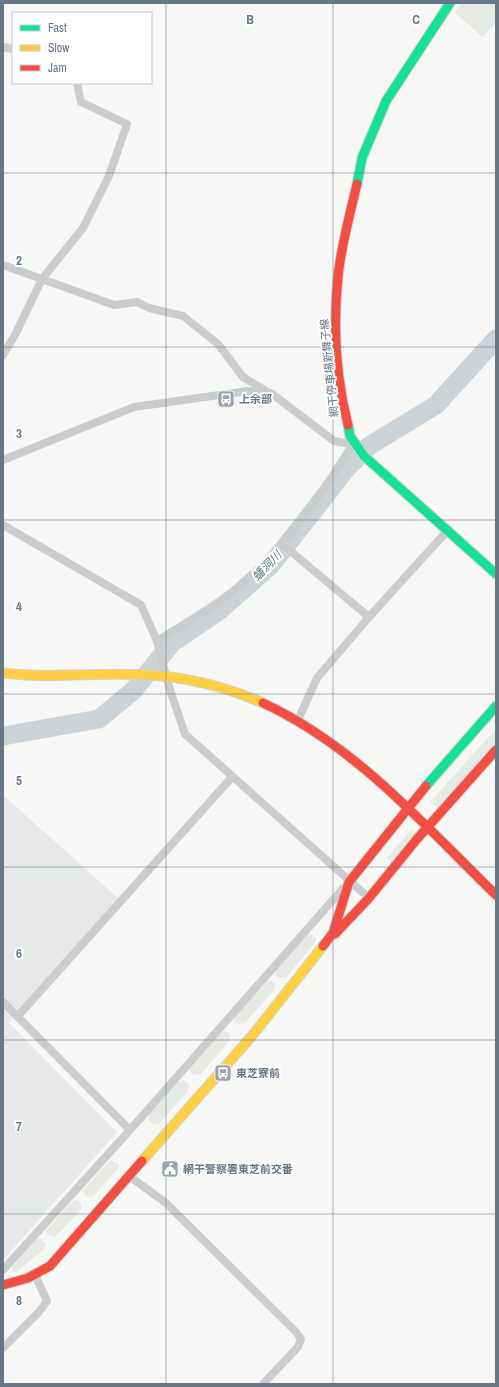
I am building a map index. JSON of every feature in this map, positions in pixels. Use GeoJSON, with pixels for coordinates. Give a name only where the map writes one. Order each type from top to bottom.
{"type":"FeatureCollection","features":[{"type":"Feature","properties":{"kind":"street","name":"網干停車場新舞子線"},"geometry":{"type":"LineString","coordinates":[[450,3],[386,101],[362,158],[338,275],[335,320],[340,378],[346,419],[356,445],[364,456],[496,574]]}},
{"type":"Feature","properties":{"kind":"street"},"geometry":{"type":"LineString","coordinates":[[3,355],[16,333],[42,279],[83,228],[109,176],[127,124],[81,102],[77,84]]}},
{"type":"Feature","properties":{"kind":"street"},"geometry":{"type":"LineString","coordinates":[[3,264],[114,305],[137,302],[149,308],[183,316],[218,344],[244,377],[271,394],[334,441],[356,445],[282,544],[254,574],[223,598],[157,641]]}},
{"type":"Feature","properties":{"kind":"street"},"geometry":{"type":"LineString","coordinates":[[3,460],[134,406],[236,392],[257,391],[271,394]]}},
{"type":"Feature","properties":{"kind":"street"},"geometry":{"type":"LineString","coordinates":[[3,525],[141,605],[157,641],[165,676],[185,734],[368,898]]}},
{"type":"Feature","properties":{"kind":"street"},"geometry":{"type":"LineString","coordinates":[[298,720],[317,678],[369,617],[448,530]]}},
{"type":"Feature","properties":{"kind":"street"},"geometry":{"type":"LineString","coordinates":[[282,544],[369,617]]}},
{"type":"Feature","properties":{"kind":"street"},"geometry":{"type":"LineString","coordinates":[[3,673],[38,675],[165,676],[227,690],[257,701],[298,720],[357,761],[496,895]]}},
{"type":"Feature","properties":{"kind":"street"},"geometry":{"type":"LineString","coordinates":[[3,1270],[130,1130],[349,882],[407,809],[496,706]]}},
{"type":"Feature","properties":{"kind":"street"},"geometry":{"type":"LineString","coordinates":[[315,956],[368,898],[496,750]]}},
{"type":"Feature","properties":{"kind":"street"},"geometry":{"type":"LineString","coordinates":[[18,1016],[232,777]]}},
{"type":"Feature","properties":{"kind":"street"},"geometry":{"type":"LineString","coordinates":[[3,1285],[21,1282],[50,1266],[252,1036],[334,934],[349,882]]}},
{"type":"Feature","properties":{"kind":"street"},"geometry":{"type":"LineString","coordinates":[[3,1002],[130,1130]]}},
{"type":"Feature","properties":{"kind":"street"},"geometry":{"type":"LineString","coordinates":[[129,1176],[166,1203],[296,1332],[301,1339],[298,1347],[263,1384]]}},
{"type":"Feature","properties":{"kind":"street"},"geometry":{"type":"LineString","coordinates":[[3,1348],[39,1312],[47,1301],[36,1275]]}},
{"type":"Feature","properties":{"kind":"shaded area"},"geometry":{"type":"Polygon","coordinates":[[[462,3],[496,3],[496,23],[482,37],[455,12],[462,3]]]}},
{"type":"Feature","properties":{"kind":"shaded area"},"geometry":{"type":"Polygon","coordinates":[[[496,729],[496,752],[442,812],[430,802],[496,729]]]}},
{"type":"Feature","properties":{"kind":"shaded area"},"geometry":{"type":"Polygon","coordinates":[[[3,795],[119,899],[9,1023],[117,1132],[3,1260],[3,795]]]}},
{"type":"Feature","properties":{"kind":"shaded area"},"geometry":{"type":"Polygon","coordinates":[[[411,830],[417,835],[393,863],[387,858],[411,830]]]}},
{"type":"Feature","properties":{"kind":"shaded area"},"geometry":{"type":"Polygon","coordinates":[[[308,935],[312,935],[316,938],[315,943],[286,977],[280,978],[276,976],[275,971],[308,935]]]}},
{"type":"Feature","properties":{"kind":"shaded area"},"geometry":{"type":"Polygon","coordinates":[[[267,981],[272,981],[275,984],[274,990],[245,1023],[239,1024],[235,1022],[234,1017],[267,981]]]}},
{"type":"Feature","properties":{"kind":"shaded area"},"geometry":{"type":"Polygon","coordinates":[[[222,1031],[227,1032],[230,1035],[230,1040],[201,1074],[192,1074],[190,1068],[222,1031]]]}},
{"type":"Feature","properties":{"kind":"shaded area"},"geometry":{"type":"Polygon","coordinates":[[[183,1080],[189,1084],[187,1092],[160,1123],[152,1123],[149,1120],[149,1115],[177,1082],[183,1080]]]}},
{"type":"Feature","properties":{"kind":"shaded area"},"geometry":{"type":"Polygon","coordinates":[[[110,1161],[117,1162],[119,1166],[118,1169],[93,1196],[88,1197],[83,1191],[110,1161]]]}},
{"type":"Feature","properties":{"kind":"shaded area"},"geometry":{"type":"Polygon","coordinates":[[[78,1200],[82,1206],[79,1212],[56,1236],[53,1237],[48,1235],[46,1231],[49,1227],[73,1201],[78,1200]]]}},
{"type":"Feature","properties":{"kind":"shaded area"},"geometry":{"type":"Polygon","coordinates":[[[37,1239],[41,1239],[46,1243],[45,1248],[17,1272],[13,1272],[11,1268],[37,1239]]]}},
{"type":"Feature","properties":{"kind":"waterway","name":"蟠洞川"},"geometry":{"type":"LineString","coordinates":[[3,736],[99,719],[133,691],[172,643],[219,611],[271,565],[347,468],[369,446],[436,405],[496,339]]}},
{"type":"Feature","properties":{"kind":"traffic: fast"},"geometry":{"type":"LineString","coordinates":[[357,184],[362,158],[386,101],[450,3]]}},
{"type":"Feature","properties":{"kind":"traffic: fast"},"geometry":{"type":"LineString","coordinates":[[348,425],[350,436],[364,456],[496,574]]}},
{"type":"Feature","properties":{"kind":"traffic: fast"},"geometry":{"type":"LineString","coordinates":[[426,786],[496,706]]}},
{"type":"Feature","properties":{"kind":"traffic: slow"},"geometry":{"type":"LineString","coordinates":[[3,673],[21,675],[129,674],[162,676],[221,688],[263,703]]}},
{"type":"Feature","properties":{"kind":"traffic: slow"},"geometry":{"type":"LineString","coordinates":[[142,1161],[252,1036],[323,946]]}},
{"type":"Feature","properties":{"kind":"traffic: jam"},"geometry":{"type":"LineString","coordinates":[[348,425],[338,370],[336,314],[341,254],[357,184]]}},
{"type":"Feature","properties":{"kind":"traffic: jam"},"geometry":{"type":"LineString","coordinates":[[263,703],[297,721],[329,741],[359,764],[415,815],[496,895]]}},
{"type":"Feature","properties":{"kind":"traffic: jam"},"geometry":{"type":"LineString","coordinates":[[335,934],[369,898],[417,839],[496,750]]}},
{"type":"Feature","properties":{"kind":"traffic: jam"},"geometry":{"type":"LineString","coordinates":[[323,946],[333,933],[349,882],[426,786]]}},
{"type":"Feature","properties":{"kind":"traffic: jam"},"geometry":{"type":"LineString","coordinates":[[3,1285],[28,1278],[50,1266],[142,1161]]}},
{"type":"Feature","properties":{"kind":"place","name":"上余部"},"geometry":{"type":"Point","coordinates":[226,399]}},
{"type":"Feature","properties":{"kind":"place","name":"東芝寮前"},"geometry":{"type":"Point","coordinates":[223,1073]}},
{"type":"Feature","properties":{"kind":"place","name":"網干警察署東芝前交番"},"geometry":{"type":"Point","coordinates":[170,1169]}}]}
